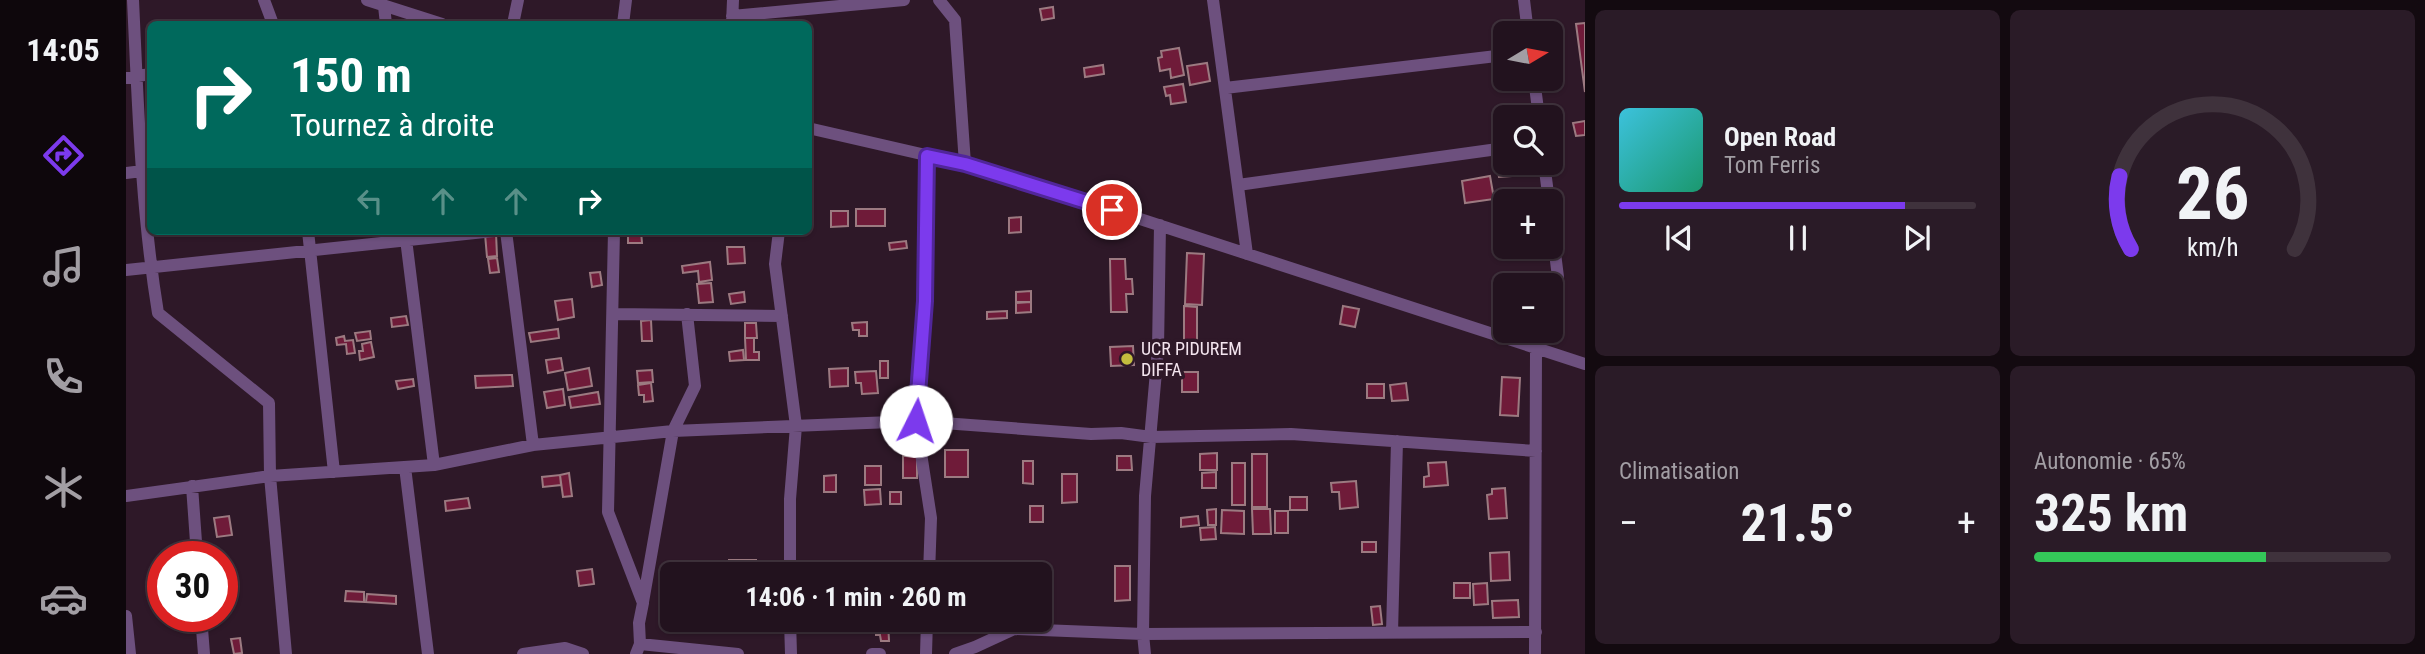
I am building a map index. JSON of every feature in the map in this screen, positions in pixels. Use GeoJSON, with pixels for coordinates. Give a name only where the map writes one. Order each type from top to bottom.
{"type":"FeatureCollection","features":[{"type":"Feature","properties":{"kind":"street"},"geometry":{"type":"LineString","coordinates":[[133,0],[131,77],[147,190]]}},
{"type":"Feature","properties":{"kind":"street"},"geometry":{"type":"LineString","coordinates":[[264,0],[272,21]]}},
{"type":"Feature","properties":{"kind":"street"},"geometry":{"type":"LineString","coordinates":[[367,0],[432,21]]}},
{"type":"Feature","properties":{"kind":"street"},"geometry":{"type":"LineString","coordinates":[[413,15],[414,0]]}},
{"type":"Feature","properties":{"kind":"street"},"geometry":{"type":"LineString","coordinates":[[514,21],[518,0]]}},
{"type":"Feature","properties":{"kind":"street"},"geometry":{"type":"LineString","coordinates":[[624,21],[626,0]]}},
{"type":"Feature","properties":{"kind":"street"},"geometry":{"type":"LineString","coordinates":[[733,0],[732,20],[904,0]]}},
{"type":"Feature","properties":{"kind":"street"},"geometry":{"type":"LineString","coordinates":[[939,0],[955,20],[965,164]]}},
{"type":"Feature","properties":{"kind":"street"},"geometry":{"type":"LineString","coordinates":[[1213,0],[1247,254]]}},
{"type":"Feature","properties":{"kind":"street"},"geometry":{"type":"LineString","coordinates":[[1524,0],[1527,21]]}},
{"type":"Feature","properties":{"kind":"street"},"geometry":{"type":"LineString","coordinates":[[384,6],[386,21]]}},
{"type":"Feature","properties":{"kind":"street"},"geometry":{"type":"LineString","coordinates":[[1225,88],[1493,56]]}},
{"type":"Feature","properties":{"kind":"street"},"geometry":{"type":"LineString","coordinates":[[812,129],[965,164],[1585,364]]}},
{"type":"Feature","properties":{"kind":"street"},"geometry":{"type":"LineString","coordinates":[[1238,185],[1493,150]]}},
{"type":"Feature","properties":{"kind":"street"},"geometry":{"type":"LineString","coordinates":[[927,156],[925,301],[916,421],[931,518],[929,562]]}},
{"type":"Feature","properties":{"kind":"street"},"geometry":{"type":"LineString","coordinates":[[126,173],[146,170]]}},
{"type":"Feature","properties":{"kind":"street"},"geometry":{"type":"LineString","coordinates":[[1145,654],[1145,496],[1158,349],[1160,225]]}},
{"type":"Feature","properties":{"kind":"street"},"geometry":{"type":"LineString","coordinates":[[149,235],[158,313],[269,403],[270,476],[286,654]]}},
{"type":"Feature","properties":{"kind":"street"},"geometry":{"type":"LineString","coordinates":[[308,235],[334,472]]}},
{"type":"Feature","properties":{"kind":"street"},"geometry":{"type":"LineString","coordinates":[[126,270],[310,251],[423,235]]}},
{"type":"Feature","properties":{"kind":"street"},"geometry":{"type":"LineString","coordinates":[[507,235],[533,445]]}},
{"type":"Feature","properties":{"kind":"street"},"geometry":{"type":"LineString","coordinates":[[614,235],[608,512],[643,603]]}},
{"type":"Feature","properties":{"kind":"street"},"geometry":{"type":"LineString","coordinates":[[779,235],[775,264],[796,426],[790,499],[790,562]]}},
{"type":"Feature","properties":{"kind":"street"},"geometry":{"type":"LineString","coordinates":[[405,236],[434,465]]}},
{"type":"Feature","properties":{"kind":"street"},"geometry":{"type":"LineString","coordinates":[[612,314],[782,316]]}},
{"type":"Feature","properties":{"kind":"street"},"geometry":{"type":"LineString","coordinates":[[687,314],[695,386],[673,431],[639,623],[638,649],[738,654]]}},
{"type":"Feature","properties":{"kind":"street"},"geometry":{"type":"LineString","coordinates":[[1535,654],[1538,343]]}},
{"type":"Feature","properties":{"kind":"street"},"geometry":{"type":"LineString","coordinates":[[126,496],[270,476],[434,465],[533,445],[673,431],[916,421],[1091,435],[1121,433],[1151,437],[1292,434],[1536,451]]}},
{"type":"Feature","properties":{"kind":"street"},"geometry":{"type":"LineString","coordinates":[[1392,633],[1397,441]]}},
{"type":"Feature","properties":{"kind":"street"},"geometry":{"type":"LineString","coordinates":[[405,467],[428,654]]}},
{"type":"Feature","properties":{"kind":"street"},"geometry":{"type":"LineString","coordinates":[[192,486],[196,541]]}},
{"type":"Feature","properties":{"kind":"street"},"geometry":{"type":"LineString","coordinates":[[126,616],[130,654]]}},
{"type":"Feature","properties":{"kind":"street"},"geometry":{"type":"LineString","coordinates":[[955,654],[975,648],[1014,629],[1143,634],[1536,632]]}},
{"type":"Feature","properties":{"kind":"street"},"geometry":{"type":"LineString","coordinates":[[202,632],[204,654]]}},
{"type":"Feature","properties":{"kind":"street"},"geometry":{"type":"LineString","coordinates":[[790,632],[790,654]]}},
{"type":"Feature","properties":{"kind":"street"},"geometry":{"type":"LineString","coordinates":[[926,654],[927,632]]}},
{"type":"Feature","properties":{"kind":"street"},"geometry":{"type":"LineString","coordinates":[[523,654],[565,648],[583,654]]}},
{"type":"Feature","properties":{"kind":"street"},"geometry":{"type":"LineString","coordinates":[[872,654],[880,654]]}},
{"type":"Feature","properties":{"kind":"building"},"geometry":{"type":"Polygon","coordinates":[[[1053,7],[1054,18],[1042,20],[1040,9],[1053,7]]]}},
{"type":"Feature","properties":{"kind":"building"},"geometry":{"type":"Polygon","coordinates":[[[1585,23],[1585,92],[1576,24],[1585,23]]]}},
{"type":"Feature","properties":{"kind":"building"},"geometry":{"type":"Polygon","coordinates":[[[1179,48],[1184,75],[1171,78],[1170,69],[1160,71],[1158,58],[1162,57],[1161,51],[1179,48]]]}},
{"type":"Feature","properties":{"kind":"building"},"geometry":{"type":"Polygon","coordinates":[[[1207,63],[1210,81],[1190,85],[1187,66],[1207,63]]]}},
{"type":"Feature","properties":{"kind":"building"},"geometry":{"type":"Polygon","coordinates":[[[1103,65],[1104,74],[1085,77],[1084,68],[1103,65]]]}},
{"type":"Feature","properties":{"kind":"building"},"geometry":{"type":"Polygon","coordinates":[[[1183,84],[1186,102],[1171,104],[1170,95],[1166,96],[1164,87],[1183,84]]]}},
{"type":"Feature","properties":{"kind":"building"},"geometry":{"type":"Polygon","coordinates":[[[1585,121],[1585,135],[1576,136],[1573,123],[1585,121]]]}},
{"type":"Feature","properties":{"kind":"building"},"geometry":{"type":"Polygon","coordinates":[[[1490,176],[1493,199],[1465,203],[1462,181],[1490,176]]]}},
{"type":"Feature","properties":{"kind":"building"},"geometry":{"type":"Polygon","coordinates":[[[856,209],[885,209],[885,226],[856,226],[856,209]]]}},
{"type":"Feature","properties":{"kind":"building"},"geometry":{"type":"Polygon","coordinates":[[[831,211],[848,211],[848,226],[831,227],[831,211]]]}},
{"type":"Feature","properties":{"kind":"building"},"geometry":{"type":"Polygon","coordinates":[[[1021,217],[1021,232],[1009,233],[1009,218],[1021,217]]]}},
{"type":"Feature","properties":{"kind":"building"},"geometry":{"type":"Polygon","coordinates":[[[485,235],[496,235],[497,256],[487,257],[485,235]]]}},
{"type":"Feature","properties":{"kind":"building"},"geometry":{"type":"Polygon","coordinates":[[[628,235],[641,235],[642,243],[628,243],[628,235]]]}},
{"type":"Feature","properties":{"kind":"building"},"geometry":{"type":"Polygon","coordinates":[[[906,241],[907,248],[890,250],[889,243],[906,241]]]}},
{"type":"Feature","properties":{"kind":"building"},"geometry":{"type":"Polygon","coordinates":[[[727,247],[744,247],[745,263],[728,264],[727,247]]]}},
{"type":"Feature","properties":{"kind":"building"},"geometry":{"type":"Polygon","coordinates":[[[1187,253],[1204,254],[1202,305],[1185,304],[1187,253]]]}},
{"type":"Feature","properties":{"kind":"building"},"geometry":{"type":"Polygon","coordinates":[[[497,258],[499,272],[490,273],[488,259],[497,258]]]}},
{"type":"Feature","properties":{"kind":"building"},"geometry":{"type":"Polygon","coordinates":[[[1110,259],[1125,259],[1126,279],[1132,279],[1133,294],[1126,294],[1127,312],[1111,312],[1110,259]]]}},
{"type":"Feature","properties":{"kind":"building"},"geometry":{"type":"Polygon","coordinates":[[[710,262],[712,280],[699,282],[698,271],[683,273],[682,266],[710,262]]]}},
{"type":"Feature","properties":{"kind":"building"},"geometry":{"type":"Polygon","coordinates":[[[600,272],[602,285],[592,287],[590,273],[600,272]]]}},
{"type":"Feature","properties":{"kind":"building"},"geometry":{"type":"Polygon","coordinates":[[[711,283],[713,302],[699,303],[697,284],[711,283]]]}},
{"type":"Feature","properties":{"kind":"building"},"geometry":{"type":"Polygon","coordinates":[[[1031,291],[1031,302],[1016,302],[1016,292],[1031,291]]]}},
{"type":"Feature","properties":{"kind":"building"},"geometry":{"type":"Polygon","coordinates":[[[744,292],[745,302],[731,304],[729,294],[744,292]]]}},
{"type":"Feature","properties":{"kind":"building"},"geometry":{"type":"Polygon","coordinates":[[[572,299],[574,317],[558,320],[555,301],[572,299]]]}},
{"type":"Feature","properties":{"kind":"building"},"geometry":{"type":"Polygon","coordinates":[[[1031,302],[1031,312],[1016,313],[1016,303],[1031,302]]]}},
{"type":"Feature","properties":{"kind":"building"},"geometry":{"type":"Polygon","coordinates":[[[1184,306],[1197,307],[1197,343],[1184,343],[1184,306]]]}},
{"type":"Feature","properties":{"kind":"building"},"geometry":{"type":"Polygon","coordinates":[[[1343,306],[1359,309],[1355,327],[1340,324],[1343,306]]]}},
{"type":"Feature","properties":{"kind":"building"},"geometry":{"type":"Polygon","coordinates":[[[1007,311],[1007,318],[987,319],[987,312],[1007,311]]]}},
{"type":"Feature","properties":{"kind":"building"},"geometry":{"type":"Polygon","coordinates":[[[406,316],[408,325],[392,327],[391,318],[406,316]]]}},
{"type":"Feature","properties":{"kind":"building"},"geometry":{"type":"Polygon","coordinates":[[[651,320],[652,341],[642,341],[641,321],[651,320]]]}},
{"type":"Feature","properties":{"kind":"building"},"geometry":{"type":"Polygon","coordinates":[[[867,322],[867,336],[859,336],[859,330],[853,330],[852,323],[867,322]]]}},
{"type":"Feature","properties":{"kind":"building"},"geometry":{"type":"Polygon","coordinates":[[[745,323],[756,323],[757,338],[745,338],[745,323]]]}},
{"type":"Feature","properties":{"kind":"building"},"geometry":{"type":"Polygon","coordinates":[[[558,329],[559,338],[531,342],[529,333],[558,329]]]}},
{"type":"Feature","properties":{"kind":"building"},"geometry":{"type":"Polygon","coordinates":[[[370,331],[371,339],[357,341],[355,333],[370,331]]]}},
{"type":"Feature","properties":{"kind":"building"},"geometry":{"type":"Polygon","coordinates":[[[344,336],[345,341],[353,340],[355,353],[347,354],[346,344],[337,345],[336,338],[344,336]]]}},
{"type":"Feature","properties":{"kind":"building"},"geometry":{"type":"Polygon","coordinates":[[[745,338],[754,338],[754,352],[759,352],[759,360],[746,360],[745,338]]]}},
{"type":"Feature","properties":{"kind":"building"},"geometry":{"type":"Polygon","coordinates":[[[371,342],[374,357],[360,360],[359,351],[363,351],[362,344],[371,342]]]}},
{"type":"Feature","properties":{"kind":"building"},"geometry":{"type":"Polygon","coordinates":[[[1133,346],[1134,365],[1111,366],[1110,347],[1133,346]]]}},
{"type":"Feature","properties":{"kind":"building"},"geometry":{"type":"Polygon","coordinates":[[[743,350],[744,360],[730,361],[729,352],[743,350]]]}},
{"type":"Feature","properties":{"kind":"building"},"geometry":{"type":"Polygon","coordinates":[[[561,358],[563,370],[548,373],[546,360],[561,358]]]}},
{"type":"Feature","properties":{"kind":"building"},"geometry":{"type":"Polygon","coordinates":[[[880,361],[888,361],[888,378],[880,378],[880,361]]]}},
{"type":"Feature","properties":{"kind":"building"},"geometry":{"type":"Polygon","coordinates":[[[589,368],[592,386],[568,390],[565,373],[589,368]]]}},
{"type":"Feature","properties":{"kind":"building"},"geometry":{"type":"Polygon","coordinates":[[[848,368],[848,386],[830,387],[829,369],[848,368]]]}},
{"type":"Feature","properties":{"kind":"building"},"geometry":{"type":"Polygon","coordinates":[[[652,370],[653,382],[638,383],[637,371],[652,370]]]}},
{"type":"Feature","properties":{"kind":"building"},"geometry":{"type":"Polygon","coordinates":[[[876,371],[878,393],[862,394],[861,383],[856,383],[855,372],[876,371]]]}},
{"type":"Feature","properties":{"kind":"building"},"geometry":{"type":"Polygon","coordinates":[[[1182,372],[1198,372],[1198,392],[1182,392],[1182,372]]]}},
{"type":"Feature","properties":{"kind":"building"},"geometry":{"type":"Polygon","coordinates":[[[512,375],[513,386],[476,388],[475,376],[512,375]]]}},
{"type":"Feature","properties":{"kind":"building"},"geometry":{"type":"Polygon","coordinates":[[[1502,377],[1520,378],[1518,416],[1500,415],[1502,377]]]}},
{"type":"Feature","properties":{"kind":"building"},"geometry":{"type":"Polygon","coordinates":[[[413,379],[414,386],[398,389],[396,381],[413,379]]]}},
{"type":"Feature","properties":{"kind":"building"},"geometry":{"type":"Polygon","coordinates":[[[651,383],[653,401],[644,402],[644,395],[639,395],[638,385],[651,383]]]}},
{"type":"Feature","properties":{"kind":"building"},"geometry":{"type":"Polygon","coordinates":[[[1406,383],[1408,400],[1392,401],[1390,385],[1406,383]]]}},
{"type":"Feature","properties":{"kind":"building"},"geometry":{"type":"Polygon","coordinates":[[[1367,384],[1384,384],[1384,398],[1367,398],[1367,384]]]}},
{"type":"Feature","properties":{"kind":"building"},"geometry":{"type":"Polygon","coordinates":[[[563,389],[565,405],[547,408],[544,392],[563,389]]]}},
{"type":"Feature","properties":{"kind":"building"},"geometry":{"type":"Polygon","coordinates":[[[598,392],[600,404],[571,408],[569,397],[598,392]]]}},
{"type":"Feature","properties":{"kind":"building"},"geometry":{"type":"Polygon","coordinates":[[[945,450],[968,450],[968,477],[945,477],[945,450]]]}},
{"type":"Feature","properties":{"kind":"building"},"geometry":{"type":"Polygon","coordinates":[[[1217,453],[1217,470],[1200,470],[1200,454],[1217,453]]]}},
{"type":"Feature","properties":{"kind":"building"},"geometry":{"type":"Polygon","coordinates":[[[1252,454],[1267,454],[1267,507],[1252,507],[1252,454]]]}},
{"type":"Feature","properties":{"kind":"building"},"geometry":{"type":"Polygon","coordinates":[[[903,456],[917,456],[917,478],[903,478],[903,456]]]}},
{"type":"Feature","properties":{"kind":"building"},"geometry":{"type":"Polygon","coordinates":[[[1117,456],[1131,456],[1132,470],[1117,470],[1117,456]]]}},
{"type":"Feature","properties":{"kind":"building"},"geometry":{"type":"Polygon","coordinates":[[[1023,461],[1033,461],[1033,484],[1023,483],[1023,461]]]}},
{"type":"Feature","properties":{"kind":"building"},"geometry":{"type":"Polygon","coordinates":[[[1446,462],[1448,485],[1424,487],[1424,477],[1429,476],[1428,463],[1446,462]]]}},
{"type":"Feature","properties":{"kind":"building"},"geometry":{"type":"Polygon","coordinates":[[[1232,463],[1245,463],[1245,505],[1232,505],[1232,463]]]}},
{"type":"Feature","properties":{"kind":"building"},"geometry":{"type":"Polygon","coordinates":[[[865,466],[881,466],[881,485],[865,485],[865,466]]]}},
{"type":"Feature","properties":{"kind":"building"},"geometry":{"type":"Polygon","coordinates":[[[1216,472],[1216,488],[1202,488],[1202,473],[1216,472]]]}},
{"type":"Feature","properties":{"kind":"building"},"geometry":{"type":"Polygon","coordinates":[[[569,473],[572,496],[563,497],[560,475],[569,473]]]}},
{"type":"Feature","properties":{"kind":"building"},"geometry":{"type":"Polygon","coordinates":[[[1062,474],[1077,474],[1077,502],[1062,503],[1062,474]]]}},
{"type":"Feature","properties":{"kind":"building"},"geometry":{"type":"Polygon","coordinates":[[[560,475],[561,485],[543,487],[542,477],[560,475]]]}},
{"type":"Feature","properties":{"kind":"building"},"geometry":{"type":"Polygon","coordinates":[[[836,475],[836,492],[824,492],[824,476],[836,475]]]}},
{"type":"Feature","properties":{"kind":"building"},"geometry":{"type":"Polygon","coordinates":[[[1356,481],[1358,507],[1340,509],[1339,492],[1332,492],[1331,483],[1356,481]]]}},
{"type":"Feature","properties":{"kind":"building"},"geometry":{"type":"Polygon","coordinates":[[[1505,488],[1507,518],[1489,519],[1487,495],[1492,494],[1492,489],[1505,488]]]}},
{"type":"Feature","properties":{"kind":"building"},"geometry":{"type":"Polygon","coordinates":[[[880,489],[881,504],[865,505],[864,490],[880,489]]]}},
{"type":"Feature","properties":{"kind":"building"},"geometry":{"type":"Polygon","coordinates":[[[890,492],[901,492],[901,504],[890,504],[890,492]]]}},
{"type":"Feature","properties":{"kind":"building"},"geometry":{"type":"Polygon","coordinates":[[[1290,497],[1307,497],[1307,510],[1290,510],[1290,497]]]}},
{"type":"Feature","properties":{"kind":"building"},"geometry":{"type":"Polygon","coordinates":[[[468,498],[470,508],[446,511],[445,501],[468,498]]]}},
{"type":"Feature","properties":{"kind":"building"},"geometry":{"type":"Polygon","coordinates":[[[1030,506],[1043,506],[1043,522],[1030,522],[1030,506]]]}},
{"type":"Feature","properties":{"kind":"building"},"geometry":{"type":"Polygon","coordinates":[[[1216,509],[1216,525],[1208,525],[1207,510],[1216,509]]]}},
{"type":"Feature","properties":{"kind":"building"},"geometry":{"type":"Polygon","coordinates":[[[1252,509],[1270,509],[1271,534],[1253,534],[1252,509]]]}},
{"type":"Feature","properties":{"kind":"building"},"geometry":{"type":"Polygon","coordinates":[[[1222,510],[1244,511],[1244,534],[1221,533],[1222,510]]]}},
{"type":"Feature","properties":{"kind":"building"},"geometry":{"type":"Polygon","coordinates":[[[1275,511],[1288,511],[1288,533],[1275,533],[1275,511]]]}},
{"type":"Feature","properties":{"kind":"building"},"geometry":{"type":"Polygon","coordinates":[[[229,516],[232,535],[217,537],[214,518],[229,516]]]}},
{"type":"Feature","properties":{"kind":"building"},"geometry":{"type":"Polygon","coordinates":[[[1198,516],[1199,525],[1181,527],[1181,518],[1198,516]]]}},
{"type":"Feature","properties":{"kind":"building"},"geometry":{"type":"Polygon","coordinates":[[[1215,527],[1216,539],[1201,540],[1200,528],[1215,527]]]}},
{"type":"Feature","properties":{"kind":"building"},"geometry":{"type":"Polygon","coordinates":[[[1362,542],[1376,542],[1376,552],[1362,552],[1362,542]]]}},
{"type":"Feature","properties":{"kind":"building"},"geometry":{"type":"Polygon","coordinates":[[[1509,552],[1510,580],[1491,581],[1490,553],[1509,552]]]}},
{"type":"Feature","properties":{"kind":"building"},"geometry":{"type":"Polygon","coordinates":[[[729,560],[756,560],[756,562],[729,560]]]}},
{"type":"Feature","properties":{"kind":"building"},"geometry":{"type":"Polygon","coordinates":[[[1115,566],[1130,566],[1130,600],[1115,601],[1115,566]]]}},
{"type":"Feature","properties":{"kind":"building"},"geometry":{"type":"Polygon","coordinates":[[[592,569],[594,584],[579,586],[577,571],[592,569]]]}},
{"type":"Feature","properties":{"kind":"building"},"geometry":{"type":"Polygon","coordinates":[[[1454,583],[1470,583],[1470,598],[1454,598],[1454,583]]]}},
{"type":"Feature","properties":{"kind":"building"},"geometry":{"type":"Polygon","coordinates":[[[1487,583],[1488,604],[1474,605],[1473,584],[1487,583]]]}},
{"type":"Feature","properties":{"kind":"building"},"geometry":{"type":"Polygon","coordinates":[[[346,591],[364,592],[364,602],[345,601],[346,591]]]}},
{"type":"Feature","properties":{"kind":"building"},"geometry":{"type":"Polygon","coordinates":[[[367,594],[396,596],[396,604],[366,602],[367,594]]]}},
{"type":"Feature","properties":{"kind":"building"},"geometry":{"type":"Polygon","coordinates":[[[1518,600],[1519,617],[1493,618],[1492,601],[1518,600]]]}},
{"type":"Feature","properties":{"kind":"building"},"geometry":{"type":"Polygon","coordinates":[[[1380,606],[1382,624],[1373,625],[1371,607],[1380,606]]]}},
{"type":"Feature","properties":{"kind":"building"},"geometry":{"type":"Polygon","coordinates":[[[876,632],[889,632],[889,641],[881,641],[880,635],[876,635],[876,632]]]}},
{"type":"Feature","properties":{"kind":"building"},"geometry":{"type":"Polygon","coordinates":[[[240,638],[242,653],[234,654],[231,639],[240,638]]]}},
{"type":"Feature","properties":{"kind":"place","name":"UCR PIDUREM DIFFA"},"geometry":{"type":"Point","coordinates":[1127,359]}},
{"type":"Feature","properties":{"kind":"route"},"geometry":{"type":"LineString","coordinates":[[916,421],[925,301],[927,156],[965,164],[1112,210]]}}]}
